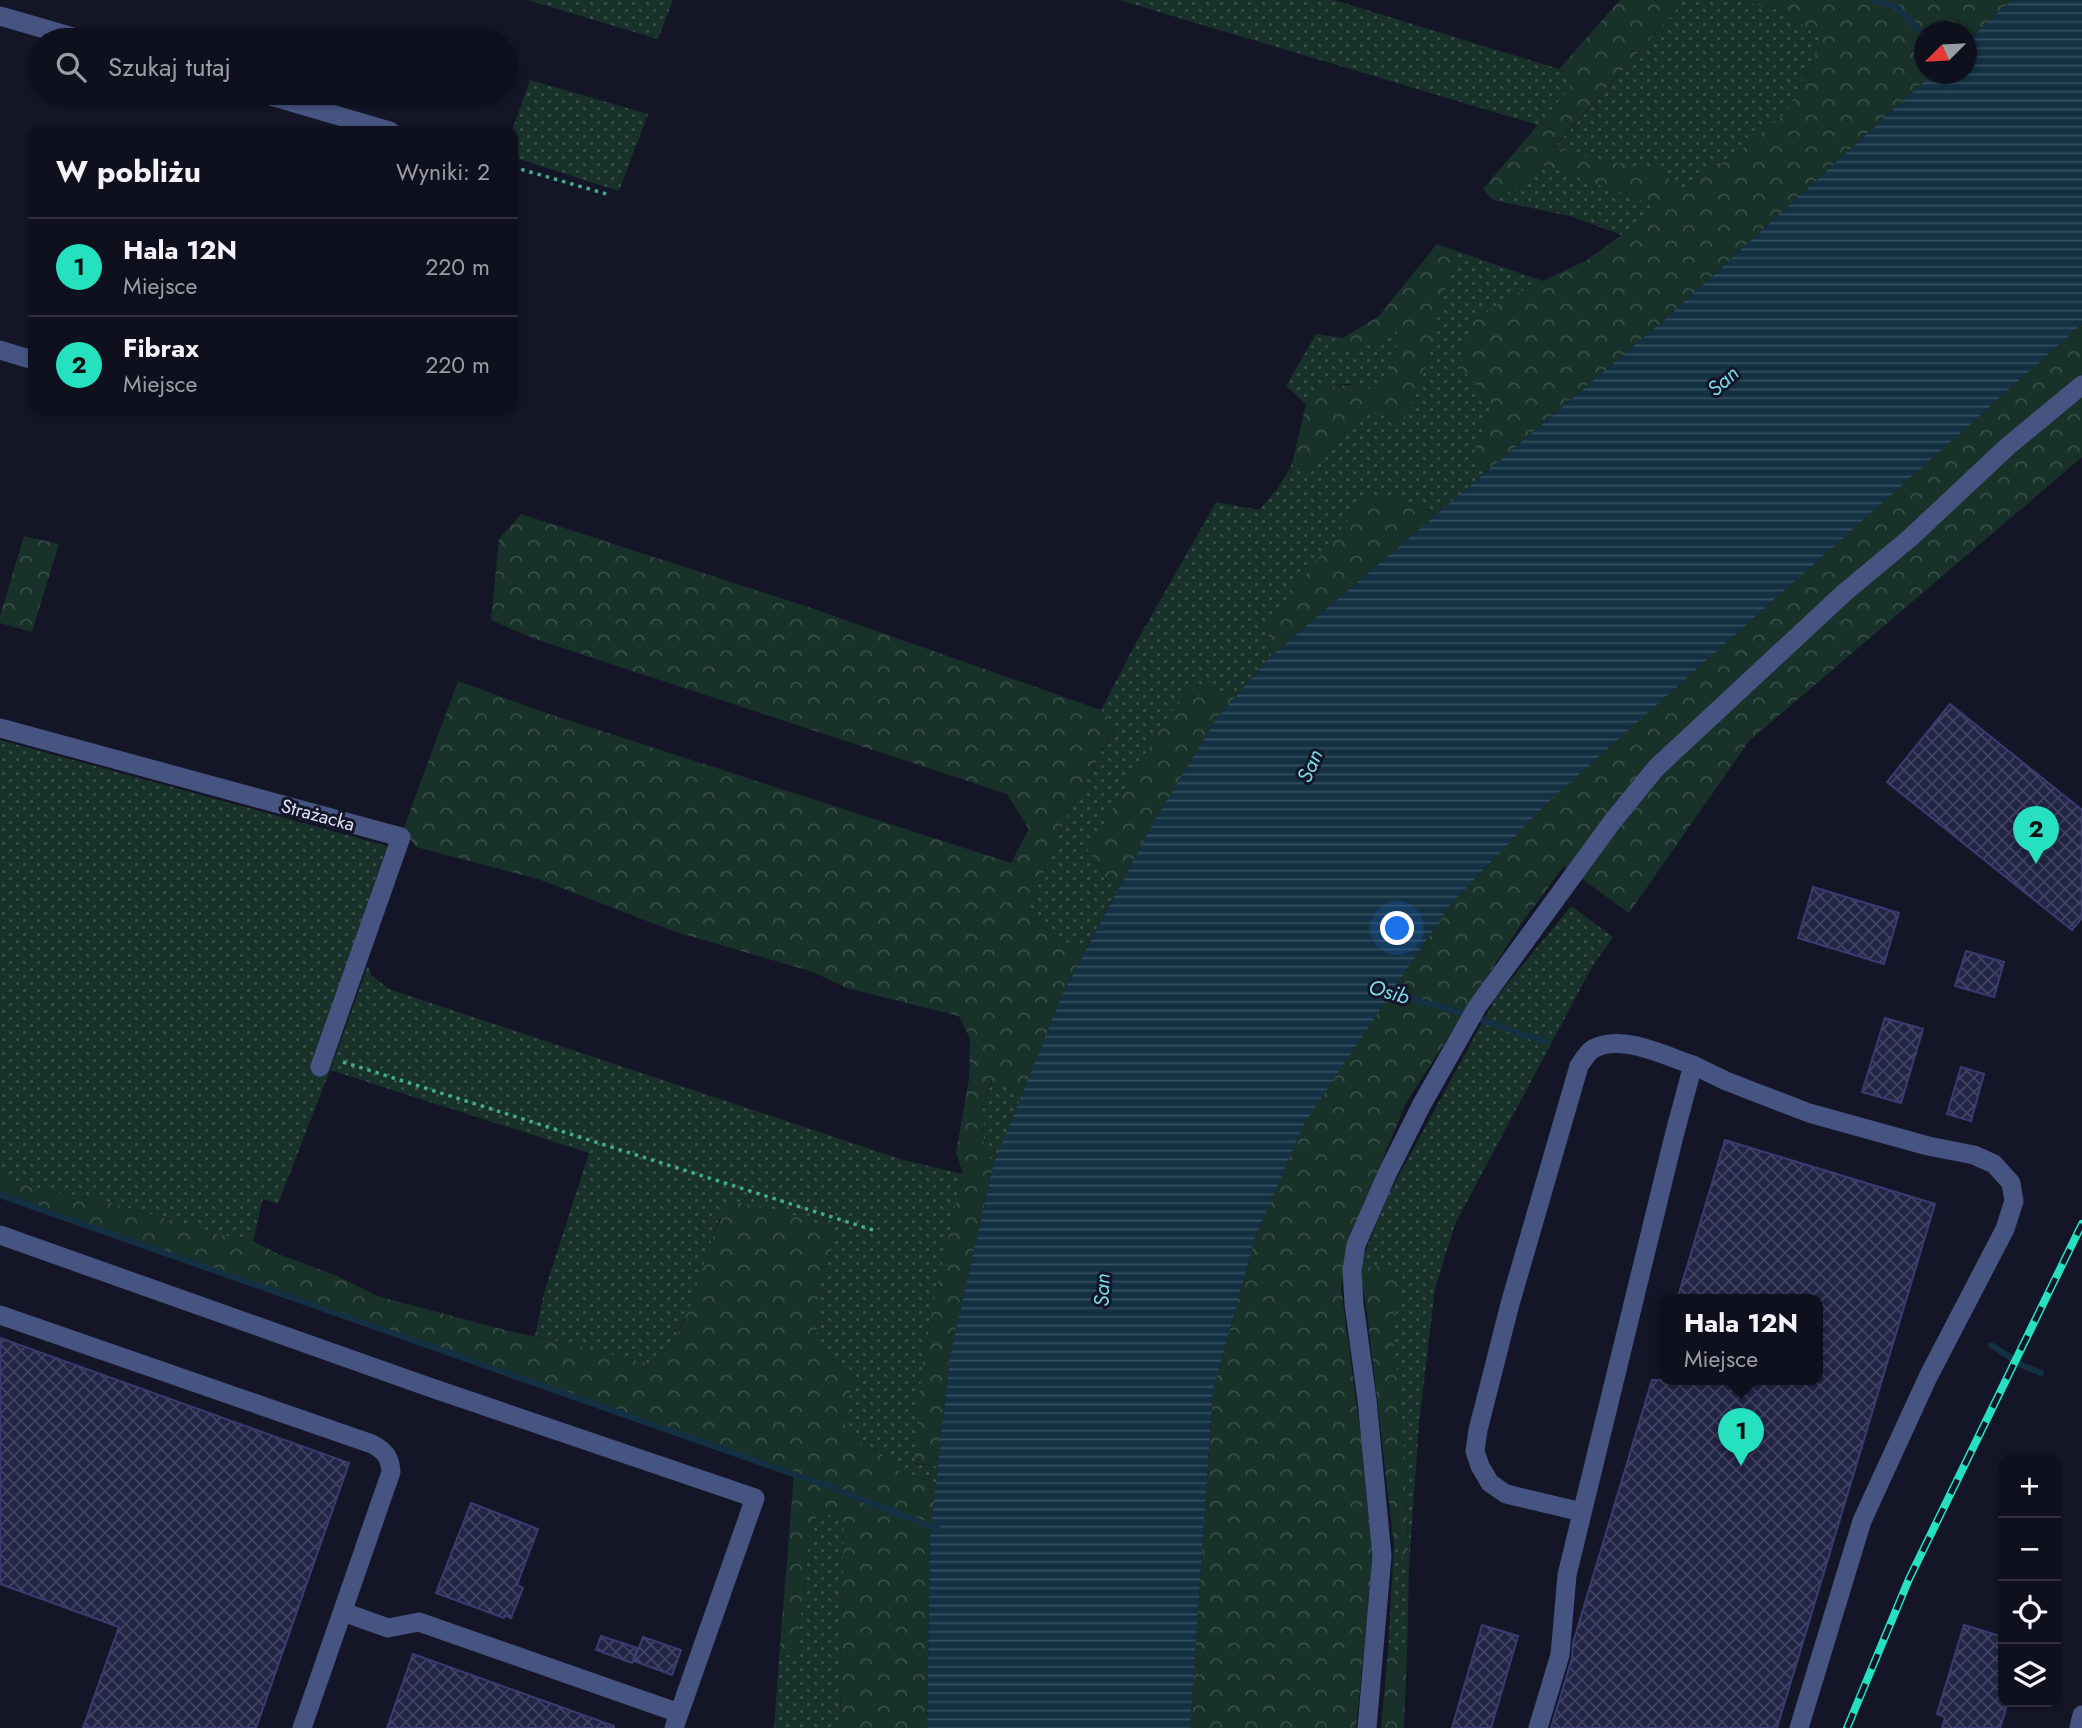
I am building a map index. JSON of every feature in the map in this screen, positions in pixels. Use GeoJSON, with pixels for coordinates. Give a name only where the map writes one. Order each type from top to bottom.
{"type":"FeatureCollection","features":[{"type":"Feature","properties":{"kind":"street"},"geometry":{"type":"LineString","coordinates":[[0,16],[42,28]]}},
{"type":"Feature","properties":{"kind":"street"},"geometry":{"type":"LineString","coordinates":[[301,105],[373,126]]}},
{"type":"Feature","properties":{"kind":"street"},"geometry":{"type":"LineString","coordinates":[[0,350],[28,358]]}},
{"type":"Feature","properties":{"kind":"street"},"geometry":{"type":"LineString","coordinates":[[1367,1728],[1382,1556],[1352,1270],[1356,1245],[1387,1174],[1464,1028],[1607,830],[1656,768],[1844,593],[1910,538],[2007,447],[2082,385]]}},
{"type":"Feature","properties":{"kind":"street","name":"Strażacka"},"geometry":{"type":"LineString","coordinates":[[0,728],[401,837],[322,1062]]}},
{"type":"Feature","properties":{"kind":"street"},"geometry":{"type":"LineString","coordinates":[[1582,1512],[1506,1494],[1490,1483],[1475,1451],[1510,1304],[1579,1066],[1590,1050],[1605,1044],[1625,1043],[1693,1065],[1809,1113],[1928,1146],[1974,1155],[1994,1164],[2011,1183],[2014,1201],[2005,1229],[1928,1377],[1862,1521],[1799,1728]]}},
{"type":"Feature","properties":{"kind":"street"},"geometry":{"type":"LineString","coordinates":[[1538,1728],[1560,1655],[1567,1575],[1693,1065]]}},
{"type":"Feature","properties":{"kind":"street"},"geometry":{"type":"LineString","coordinates":[[0,1235],[755,1499],[676,1720],[419,1622],[388,1628],[343,1612]]}},
{"type":"Feature","properties":{"kind":"street"},"geometry":{"type":"LineString","coordinates":[[0,1315],[384,1450],[391,1461],[391,1472],[302,1728]]}},
{"type":"Feature","properties":{"kind":"street"},"geometry":{"type":"LineString","coordinates":[[2079,1728],[2082,1715]]}},
{"type":"Feature","properties":{"kind":"path"},"geometry":{"type":"LineString","coordinates":[[518,168],[610,195]]}},
{"type":"Feature","properties":{"kind":"path"},"geometry":{"type":"LineString","coordinates":[[322,1062],[873,1230]]}},
{"type":"Feature","properties":{"kind":"green space"},"geometry":{"type":"Polygon","coordinates":[[[527,0],[673,0],[658,39],[527,0]]]}},
{"type":"Feature","properties":{"kind":"green space"},"geometry":{"type":"Polygon","coordinates":[[[1119,0],[1334,0],[1559,69],[1574,84],[1538,125],[1119,0]]]}},
{"type":"Feature","properties":{"kind":"green space"},"geometry":{"type":"Polygon","coordinates":[[[1620,0],[1680,0],[1677,9],[1554,147],[1589,158],[1661,171],[1682,192],[1786,113],[1823,40],[1784,11],[1736,0],[2012,0],[1977,33],[1977,21],[1914,21],[1914,84],[1921,84],[1671,314],[1486,472],[1472,457],[1492,405],[1460,366],[1471,322],[1511,296],[1587,260],[1660,207],[1541,164],[1509,192],[1493,200],[1483,189],[1573,84],[1559,69],[1620,0]]]}},
{"type":"Feature","properties":{"kind":"green space"},"geometry":{"type":"Polygon","coordinates":[[[1680,0],[1736,0],[1784,11],[1823,40],[1786,113],[1682,192],[1554,148],[1677,9],[1680,0]]]}},
{"type":"Feature","properties":{"kind":"green space"},"geometry":{"type":"Polygon","coordinates":[[[530,80],[648,114],[619,191],[518,159],[518,126],[514,126],[530,80]]]}},
{"type":"Feature","properties":{"kind":"green space"},"geometry":{"type":"Polygon","coordinates":[[[1541,164],[1661,207],[1622,235],[1570,216],[1493,200],[1509,192],[1541,164]]]}},
{"type":"Feature","properties":{"kind":"green space"},"geometry":{"type":"Polygon","coordinates":[[[1437,244],[1459,252],[1441,301],[1425,370],[1404,419],[1367,413],[1309,468],[1292,464],[1306,404],[1326,387],[1360,384],[1378,392],[1396,358],[1397,331],[1359,350],[1335,351],[1343,338],[1379,316],[1437,244]]]}},
{"type":"Feature","properties":{"kind":"green space"},"geometry":{"type":"Polygon","coordinates":[[[1459,252],[1543,281],[1511,296],[1460,366],[1492,405],[1473,457],[1486,472],[1437,514],[1398,499],[1267,623],[1271,656],[1236,696],[1198,684],[1170,713],[1088,850],[1105,879],[1119,887],[1084,953],[1049,932],[1024,911],[1042,878],[1064,822],[1116,726],[1101,710],[1137,641],[1216,502],[1259,510],[1279,487],[1292,464],[1309,468],[1367,413],[1441,301],[1459,252]]]}},
{"type":"Feature","properties":{"kind":"green space"},"geometry":{"type":"Polygon","coordinates":[[[2082,324],[2082,457],[1749,741],[1629,913],[1564,866],[1523,921],[1406,1103],[1350,1238],[1341,1287],[1374,1551],[1356,1728],[1190,1728],[1213,1391],[1255,1238],[1304,1124],[1450,905],[1547,803],[2082,324]]]}},
{"type":"Feature","properties":{"kind":"green space"},"geometry":{"type":"Polygon","coordinates":[[[1397,331],[1396,358],[1378,392],[1357,385],[1340,385],[1323,391],[1306,404],[1286,386],[1316,334],[1343,338],[1336,351],[1397,331]]]}},
{"type":"Feature","properties":{"kind":"green space"},"geometry":{"type":"Polygon","coordinates":[[[1365,499],[1398,499],[1437,514],[1271,656],[1267,623],[1365,499]]]}},
{"type":"Feature","properties":{"kind":"green space"},"geometry":{"type":"Polygon","coordinates":[[[521,514],[811,608],[1101,710],[1116,725],[1064,822],[1042,878],[1024,911],[1049,932],[1084,953],[1062,995],[1022,1095],[991,1080],[983,1109],[984,1150],[994,1163],[950,1356],[938,1466],[914,1463],[922,1367],[963,1174],[956,1153],[969,1079],[970,1038],[959,1016],[847,988],[813,972],[673,931],[538,879],[416,847],[403,830],[458,681],[546,713],[1011,863],[1029,829],[1007,794],[535,639],[491,620],[499,539],[521,514]]]}},
{"type":"Feature","properties":{"kind":"green space"},"geometry":{"type":"Polygon","coordinates":[[[24,536],[59,544],[32,632],[0,623],[24,536]]]}},
{"type":"Feature","properties":{"kind":"green space"},"geometry":{"type":"Polygon","coordinates":[[[1198,684],[1236,696],[1217,718],[1151,827],[1119,887],[1105,879],[1088,850],[1170,713],[1198,684]]]}},
{"type":"Feature","properties":{"kind":"green space"},"geometry":{"type":"Polygon","coordinates":[[[0,740],[387,846],[310,1071],[330,1070],[278,1204],[263,1199],[253,1241],[220,1235],[108,1202],[38,1189],[0,1175],[0,740]]]}},
{"type":"Feature","properties":{"kind":"green space"},"geometry":{"type":"Polygon","coordinates":[[[1571,906],[1613,937],[1592,967],[1455,1224],[1435,1289],[1419,1424],[1409,1566],[1407,1653],[1388,1651],[1394,1545],[1409,1564],[1404,1450],[1393,1330],[1402,1275],[1359,1268],[1386,1199],[1495,999],[1571,906]]]}},
{"type":"Feature","properties":{"kind":"green space"},"geometry":{"type":"Polygon","coordinates":[[[368,965],[371,975],[389,989],[903,1160],[963,1174],[922,1367],[915,1464],[938,1466],[937,1483],[900,1473],[880,1452],[844,1434],[853,1375],[828,1356],[816,1334],[819,1283],[838,1233],[719,1219],[689,1310],[672,1343],[651,1364],[535,1336],[544,1293],[589,1153],[330,1070],[368,965]]]}},
{"type":"Feature","properties":{"kind":"green space"},"geometry":{"type":"Polygon","coordinates":[[[992,1080],[1022,1095],[994,1163],[984,1151],[983,1109],[992,1080]]]}},
{"type":"Feature","properties":{"kind":"green space"},"geometry":{"type":"Polygon","coordinates":[[[0,1175],[38,1189],[108,1202],[220,1235],[253,1241],[278,1254],[335,1275],[377,1296],[650,1364],[671,1344],[682,1324],[714,1234],[732,1201],[799,1216],[838,1233],[819,1283],[816,1334],[828,1356],[853,1375],[844,1434],[880,1452],[900,1473],[937,1483],[930,1539],[927,1728],[840,1728],[844,1521],[820,1511],[810,1530],[797,1652],[779,1658],[794,1474],[0,1192],[0,1175]]]}},
{"type":"Feature","properties":{"kind":"green space"},"geometry":{"type":"Polygon","coordinates":[[[1380,1266],[1402,1275],[1393,1330],[1404,1450],[1409,1566],[1394,1545],[1366,1305],[1359,1268],[1380,1266]]]}},
{"type":"Feature","properties":{"kind":"green space"},"geometry":{"type":"Polygon","coordinates":[[[820,1511],[844,1521],[840,1728],[774,1728],[779,1658],[797,1652],[810,1530],[820,1511]]]}},
{"type":"Feature","properties":{"kind":"green space"},"geometry":{"type":"Polygon","coordinates":[[[1388,1651],[1407,1653],[1404,1728],[1381,1728],[1388,1651]]]}},
{"type":"Feature","properties":{"kind":"water","name":"San"},"geometry":{"type":"Polygon","coordinates":[[[2012,0],[2082,0],[2082,324],[1547,803],[1450,905],[1304,1124],[1255,1238],[1213,1391],[1190,1728],[927,1728],[930,1539],[950,1356],[994,1163],[1062,995],[1151,827],[1217,718],[1271,656],[1671,314],[1921,84],[1977,84],[1977,33],[2012,0]]]}},
{"type":"Feature","properties":{"kind":"building"},"geometry":{"type":"Polygon","coordinates":[[[1950,704],[2082,810],[2082,918],[2072,930],[1887,782],[1950,704]]]}},
{"type":"Feature","properties":{"kind":"building"},"geometry":{"type":"Polygon","coordinates":[[[1813,887],[1899,913],[1884,964],[1798,938],[1813,887]]]}},
{"type":"Feature","properties":{"kind":"building"},"geometry":{"type":"Polygon","coordinates":[[[1966,951],[2004,962],[1994,997],[1955,986],[1966,951]]]}},
{"type":"Feature","properties":{"kind":"building"},"geometry":{"type":"Polygon","coordinates":[[[1885,1018],[1923,1029],[1901,1103],[1862,1092],[1885,1018]]]}},
{"type":"Feature","properties":{"kind":"building"},"geometry":{"type":"Polygon","coordinates":[[[1961,1067],[1984,1074],[1971,1121],[1947,1114],[1961,1067]]]}},
{"type":"Feature","properties":{"kind":"building"},"geometry":{"type":"Polygon","coordinates":[[[1725,1140],[1935,1204],[1777,1728],[1551,1728],[1572,1658],[1573,1643],[1652,1380],[1659,1380],[1659,1385],[1823,1385],[1823,1294],[1679,1294],[1725,1140]]]}},
{"type":"Feature","properties":{"kind":"building"},"geometry":{"type":"Polygon","coordinates":[[[0,1338],[349,1463],[256,1728],[83,1728],[119,1627],[0,1584],[0,1338]]]}},
{"type":"Feature","properties":{"kind":"building"},"geometry":{"type":"Polygon","coordinates":[[[471,1503],[538,1529],[517,1585],[523,1588],[511,1618],[505,1615],[504,1618],[436,1593],[471,1503]]]}},
{"type":"Feature","properties":{"kind":"building"},"geometry":{"type":"Polygon","coordinates":[[[1482,1625],[1518,1636],[1491,1728],[1452,1728],[1482,1625]]]}},
{"type":"Feature","properties":{"kind":"building"},"geometry":{"type":"Polygon","coordinates":[[[1964,1625],[1998,1635],[1998,1707],[2006,1707],[2000,1728],[1942,1728],[1945,1717],[1937,1714],[1964,1625]]]}},
{"type":"Feature","properties":{"kind":"building"},"geometry":{"type":"Polygon","coordinates":[[[601,1636],[637,1648],[632,1663],[596,1650],[601,1636]]]}},
{"type":"Feature","properties":{"kind":"building"},"geometry":{"type":"Polygon","coordinates":[[[643,1637],[681,1650],[672,1675],[634,1661],[643,1637]]]}},
{"type":"Feature","properties":{"kind":"building"},"geometry":{"type":"Polygon","coordinates":[[[413,1654],[614,1726],[614,1728],[387,1728],[413,1654]]]}},
{"type":"Feature","properties":{"kind":"waterway"},"geometry":{"type":"LineString","coordinates":[[1872,0],[1897,7],[1914,25]]}},
{"type":"Feature","properties":{"kind":"waterway","name":"Osib"},"geometry":{"type":"LineString","coordinates":[[1384,991],[1459,1012],[1546,1042]]}},
{"type":"Feature","properties":{"kind":"waterway"},"geometry":{"type":"LineString","coordinates":[[0,1195],[830,1487],[938,1529]]}},
{"type":"Feature","properties":{"kind":"waterway","name":"Osib"},"geometry":{"type":"LineString","coordinates":[[1991,1345],[2024,1366],[2041,1373]]}},
{"type":"Feature","properties":{"kind":"railway"},"geometry":{"type":"LineString","coordinates":[[1847,1728],[1909,1579],[2082,1224]]}},
{"type":"Feature","properties":{"kind":"place","name":"Fibrax"},"geometry":{"type":"Point","coordinates":[2036,864]}},
{"type":"Feature","properties":{"kind":"place","name":"Hala 12N"},"geometry":{"type":"Point","coordinates":[1741,1466]}}]}
